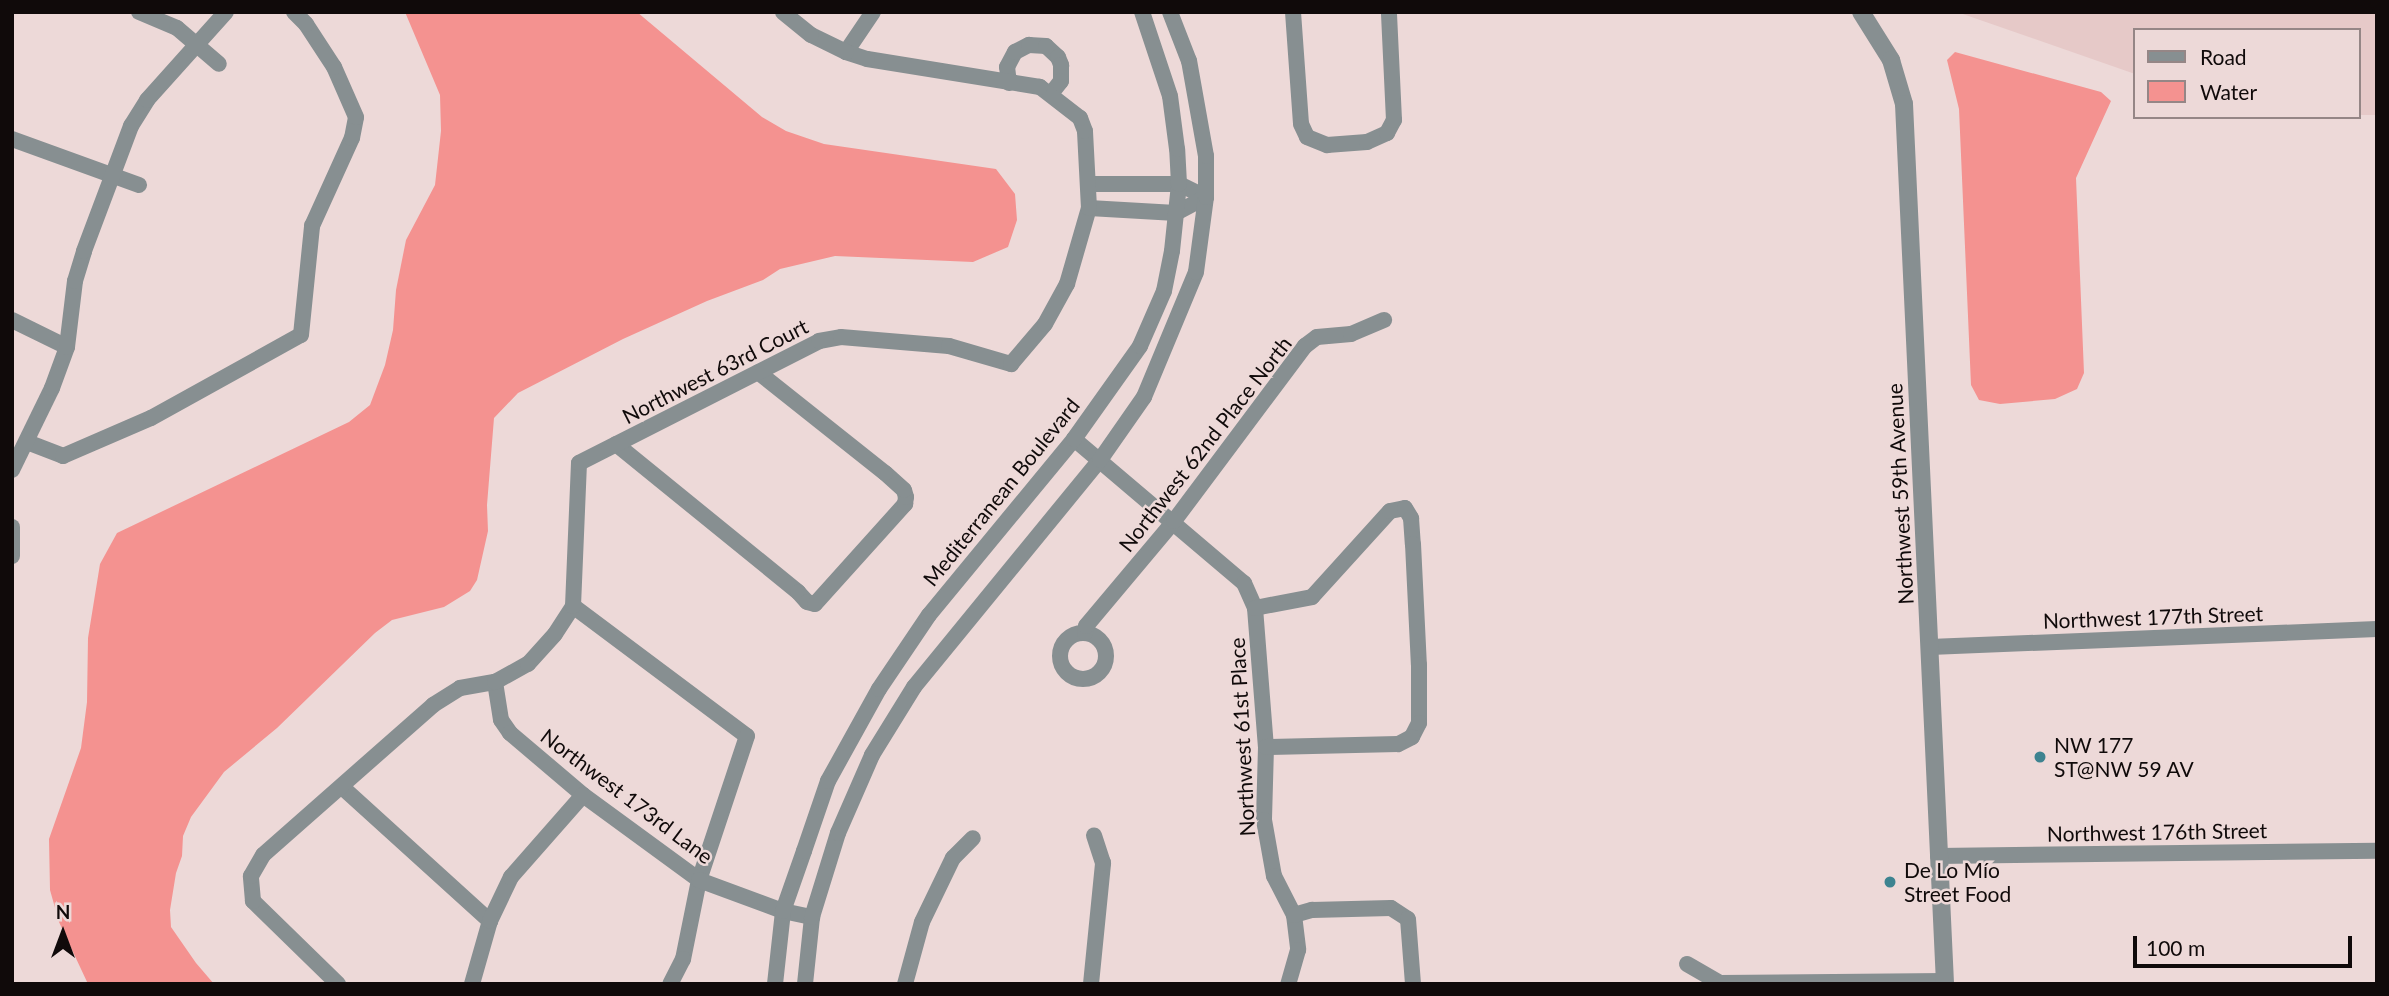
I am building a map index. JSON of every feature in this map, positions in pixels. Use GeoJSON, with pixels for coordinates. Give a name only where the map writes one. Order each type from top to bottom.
{"type":"FeatureCollection","features":[{"type":"Feature","properties":{"kind":"street"},"geometry":{"type":"LineString","coordinates":[[139,12],[177,28],[219,64]]}},
{"type":"Feature","properties":{"kind":"street"},"geometry":{"type":"LineString","coordinates":[[12,470],[27,442],[67,348],[75,281],[111,175],[131,126],[147,100],[226,12]]}},
{"type":"Feature","properties":{"kind":"street"},"geometry":{"type":"LineString","coordinates":[[27,442],[63,456],[151,418],[301,335],[312,226],[352,138],[356,117],[334,67],[306,24],[294,12]]}},
{"type":"Feature","properties":{"kind":"street","name":"Northwest 63rd Court"},"geometry":{"type":"LineString","coordinates":[[573,606],[579,463],[819,341],[841,337],[949,346],[1011,364],[1045,324],[1067,284],[1089,208],[1090,184],[1085,131],[1080,118],[1040,87],[1009,83],[1000,78],[867,59],[846,52],[811,35],[783,12]]}},
{"type":"Feature","properties":{"kind":"street"},"geometry":{"type":"LineString","coordinates":[[846,52],[873,12]]}},
{"type":"Feature","properties":{"kind":"street","name":"Mediterranean Boulevard"},"geometry":{"type":"LineString","coordinates":[[775,984],[783,911],[828,781],[879,689],[929,615],[1074,439],[1140,346],[1164,291],[1179,184],[1170,96],[1142,12]]}},
{"type":"Feature","properties":{"kind":"street"},"geometry":{"type":"LineString","coordinates":[[806,984],[813,916],[838,833],[872,755],[914,687],[1100,460],[1144,397],[1196,272],[1206,197],[1206,156],[1189,61],[1170,12]]}},
{"type":"Feature","properties":{"kind":"street"},"geometry":{"type":"LineString","coordinates":[[1293,12],[1301,124],[1307,137],[1327,145],[1367,142],[1387,133],[1394,120],[1389,12]]}},
{"type":"Feature","properties":{"kind":"street","name":"Northwest 59th Avenue"},"geometry":{"type":"LineString","coordinates":[[1861,12],[1891,60],[1903,104],[1945,982]]}},
{"type":"Feature","properties":{"kind":"street"},"geometry":{"type":"LineString","coordinates":[[1009,83],[1007,66],[1015,52],[1030,45],[1046,46],[1058,57],[1061,65],[1061,81],[1051,94]]}},
{"type":"Feature","properties":{"kind":"street"},"geometry":{"type":"LineString","coordinates":[[12,139],[139,185]]}},
{"type":"Feature","properties":{"kind":"street"},"geometry":{"type":"LineString","coordinates":[[1090,184],[1179,184],[1206,197]]}},
{"type":"Feature","properties":{"kind":"street"},"geometry":{"type":"LineString","coordinates":[[1089,208],[1176,213],[1206,197]]}},
{"type":"Feature","properties":{"kind":"street"},"geometry":{"type":"LineString","coordinates":[[12,320],[67,348]]}},
{"type":"Feature","properties":{"kind":"street","name":"Northwest 62nd Place North"},"geometry":{"type":"LineString","coordinates":[[1085,633],[1086,626],[1174,521],[1305,346],[1317,337],[1351,334],[1384,320]]}},
{"type":"Feature","properties":{"kind":"street"},"geometry":{"type":"LineString","coordinates":[[616,444],[807,602],[815,604],[905,504],[904,490],[758,372]]}},
{"type":"Feature","properties":{"kind":"street"},"geometry":{"type":"LineString","coordinates":[[1074,439],[1244,583],[1255,608],[1312,597],[1390,511],[1405,508],[1411,518],[1419,665],[1419,723],[1412,737],[1398,744],[1266,747]]}},
{"type":"Feature","properties":{"kind":"street"},"geometry":{"type":"LineString","coordinates":[[12,527],[12,556]]}},
{"type":"Feature","properties":{"kind":"street"},"geometry":{"type":"LineString","coordinates":[[338,984],[254,901],[251,876],[263,855],[433,705],[460,688],[495,682],[528,664],[555,634],[573,606],[747,736],[699,880],[683,959],[670,984]]}},
{"type":"Feature","properties":{"kind":"street","name":"Northwest 61st Place"},"geometry":{"type":"LineString","coordinates":[[1255,608],[1266,747],[1264,820],[1274,876],[1294,915],[1298,950],[1289,984]]}},
{"type":"Feature","properties":{"kind":"street","name":"Northwest 177th Street"},"geometry":{"type":"LineString","coordinates":[[1930,647],[2377,629]]}},
{"type":"Feature","properties":{"kind":"street","name":"Northwest 173rd Lane"},"geometry":{"type":"LineString","coordinates":[[495,682],[501,720],[510,733],[583,794],[699,880],[783,911],[813,916]]}},
{"type":"Feature","properties":{"kind":"street"},"geometry":{"type":"LineString","coordinates":[[342,786],[490,921]]}},
{"type":"Feature","properties":{"kind":"street"},"geometry":{"type":"LineString","coordinates":[[472,984],[490,921],[511,877],[583,794]]}},
{"type":"Feature","properties":{"kind":"street"},"geometry":{"type":"LineString","coordinates":[[1091,984],[1104,863],[1094,835]]}},
{"type":"Feature","properties":{"kind":"street"},"geometry":{"type":"LineString","coordinates":[[905,984],[922,922],[953,858],[972,838]]}},
{"type":"Feature","properties":{"kind":"street","name":"Northwest 176th Street"},"geometry":{"type":"LineString","coordinates":[[1938,856],[2377,851]]}},
{"type":"Feature","properties":{"kind":"street"},"geometry":{"type":"LineString","coordinates":[[1294,915],[1312,909],[1391,908],[1408,919],[1413,984]]}},
{"type":"Feature","properties":{"kind":"street"},"geometry":{"type":"LineString","coordinates":[[1687,964],[1720,983],[1945,982]]}},
{"type":"Feature","properties":{"kind":"shaded area"},"geometry":{"type":"Polygon","coordinates":[[[1957,12],[2377,12],[2377,115],[2361,115],[2361,28],[2134,28],[2134,74],[1957,12]]]}},
{"type":"Feature","properties":{"kind":"water"},"geometry":{"type":"Polygon","coordinates":[[[405,12],[637,12],[762,117],[786,131],[824,144],[996,169],[1015,194],[1017,220],[1008,247],[973,262],[835,256],[780,269],[763,280],[707,301],[623,339],[518,393],[494,418],[487,505],[488,531],[477,580],[470,591],[444,607],[392,620],[375,633],[277,728],[224,772],[191,817],[183,836],[182,856],[176,873],[170,910],[171,927],[214,984],[88,984],[59,922],[50,890],[49,839],[81,748],[87,702],[88,638],[100,564],[117,533],[349,422],[370,405],[385,365],[393,330],[396,290],[406,240],[435,185],[441,131],[440,95],[405,12]]]}},
{"type":"Feature","properties":{"kind":"water"},"geometry":{"type":"Polygon","coordinates":[[[1955,52],[2101,92],[2111,101],[2076,178],[2084,373],[2077,389],[2055,399],[2000,404],[1979,400],[1971,385],[1959,109],[1947,60],[1955,52]]]}},
{"type":"Feature","properties":{"kind":"place","name":"NW 177 ST@NW 59 AV"},"geometry":{"type":"Point","coordinates":[2040,757]}},
{"type":"Feature","properties":{"kind":"place","name":"De Lo Mío Street Food"},"geometry":{"type":"Point","coordinates":[1890,882]}}]}
